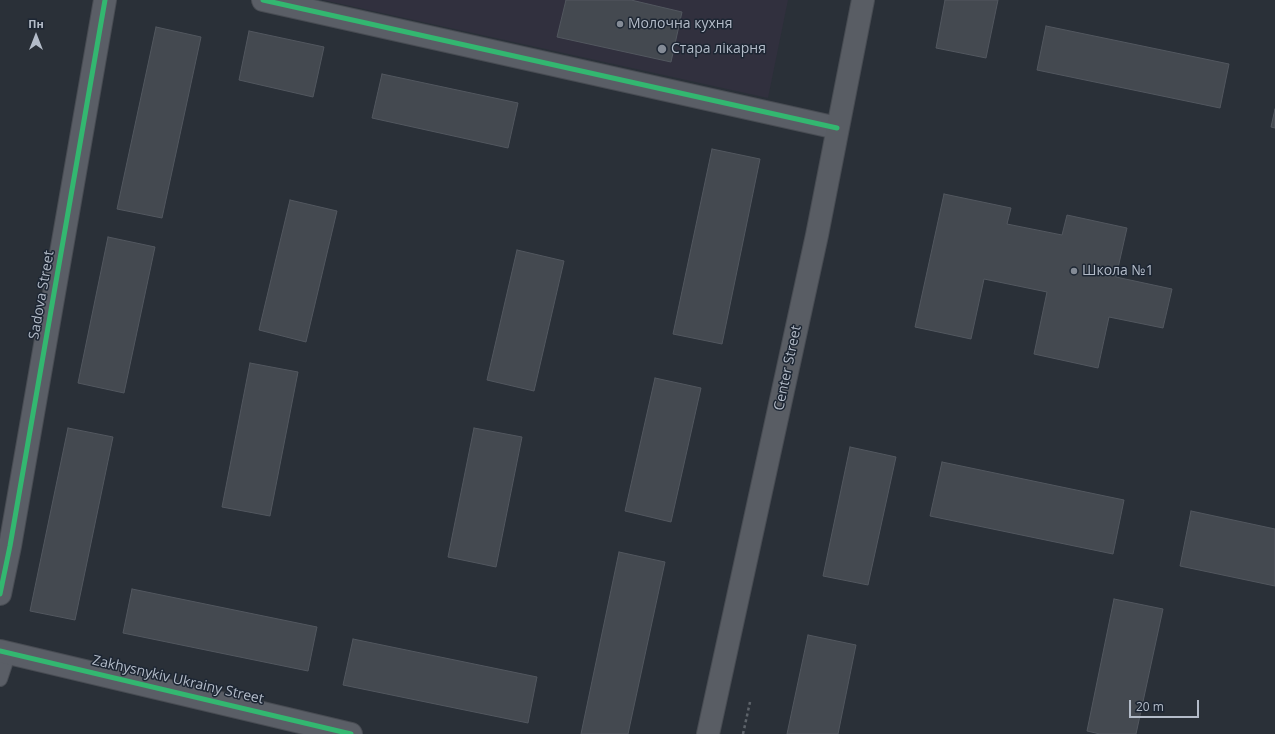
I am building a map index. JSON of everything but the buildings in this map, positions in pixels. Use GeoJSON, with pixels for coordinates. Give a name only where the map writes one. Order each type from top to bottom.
{"type":"FeatureCollection","features":[{"type":"Feature","properties":{"kind":"main road","name":"Center Street"},"geometry":{"type":"LineString","coordinates":[[708,734],[817,235],[863,0]]}},
{"type":"Feature","properties":{"kind":"street","name":"Sadova Street"},"geometry":{"type":"LineString","coordinates":[[0,594],[5,545],[105,0]]}},
{"type":"Feature","properties":{"kind":"street"},"geometry":{"type":"LineString","coordinates":[[263,0],[838,128]]}},
{"type":"Feature","properties":{"kind":"street","name":"Zakhysnykiv Ukrainy Street"},"geometry":{"type":"LineString","coordinates":[[4,652],[351,734]]}},
{"type":"Feature","properties":{"kind":"lane"},"geometry":{"type":"LineString","coordinates":[[0,679],[4,652]]}},
{"type":"Feature","properties":{"kind":"path"},"geometry":{"type":"LineString","coordinates":[[743,734],[750,702]]}},
{"type":"Feature","properties":{"kind":"shaded area","name":"Стара лікарня"},"geometry":{"type":"Polygon","coordinates":[[[323,0],[788,0],[768,98],[323,0]]]}},
{"type":"Feature","properties":{"kind":"cycle path"},"geometry":{"type":"LineString","coordinates":[[0,594],[10,546],[105,0]]}},
{"type":"Feature","properties":{"kind":"cycle path"},"geometry":{"type":"LineString","coordinates":[[263,0],[837,128]]}},
{"type":"Feature","properties":{"kind":"cycle path"},"geometry":{"type":"LineString","coordinates":[[0,651],[351,734]]}},
{"type":"Feature","properties":{"kind":"place","name":"Молочна кухня"},"geometry":{"type":"Point","coordinates":[620,24]}},
{"type":"Feature","properties":{"kind":"place","name":"Стара лікарня"},"geometry":{"type":"Point","coordinates":[662,49]}},
{"type":"Feature","properties":{"kind":"place","name":"Школа №1"},"geometry":{"type":"Point","coordinates":[1074,271]}}]}
